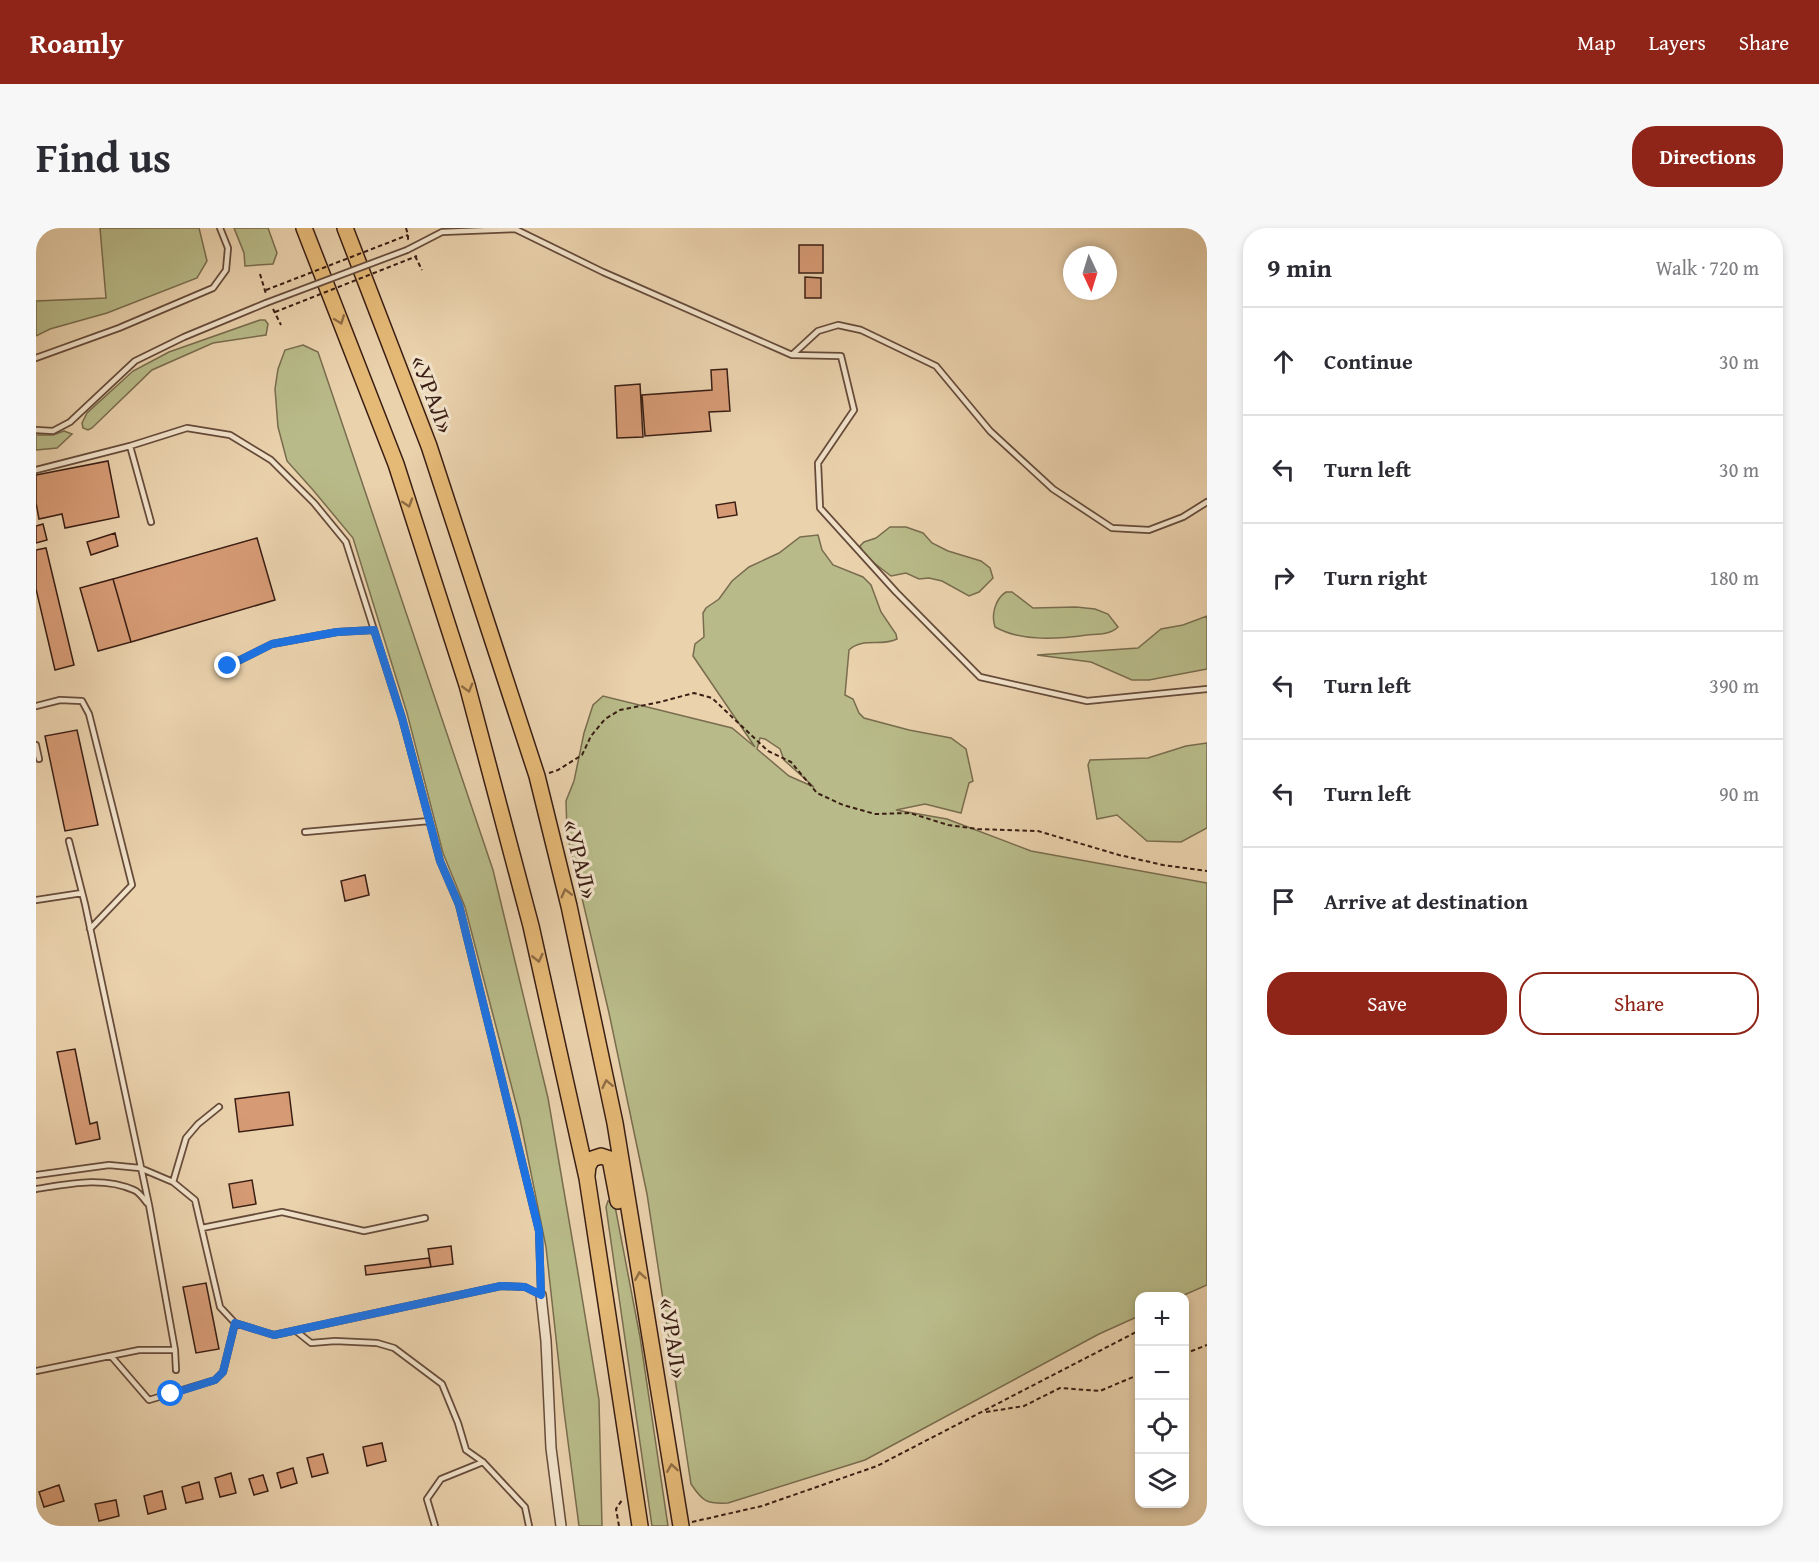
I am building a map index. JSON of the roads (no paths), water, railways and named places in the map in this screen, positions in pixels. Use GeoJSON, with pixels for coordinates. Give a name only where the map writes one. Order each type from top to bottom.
{"type":"FeatureCollection","features":[{"type":"Feature","properties":{"kind":"main road"},"geometry":{"type":"LineString","coordinates":[[304,228],[396,464],[467,685],[531,926],[587,1178],[640,1526]]}},
{"type":"Feature","properties":{"kind":"main road","name":"«УРАЛ»"},"geometry":{"type":"LineString","coordinates":[[345,228],[429,447],[537,776],[569,906],[613,1112],[681,1525]]}},
{"type":"Feature","properties":{"kind":"main road"},"geometry":{"type":"LineString","coordinates":[[587,1178],[588,1166],[592,1159],[601,1156],[610,1159],[619,1206],[632,1227]]}},
{"type":"Feature","properties":{"kind":"street"},"geometry":{"type":"LineString","coordinates":[[541,1295],[546,1341],[551,1448],[561,1526]]}},
{"type":"Feature","properties":{"kind":"lane"},"geometry":{"type":"LineString","coordinates":[[36,358],[119,328],[213,288],[226,270],[228,248],[220,228]]}},
{"type":"Feature","properties":{"kind":"lane"},"geometry":{"type":"LineString","coordinates":[[36,430],[53,431],[70,422],[135,361],[184,337],[406,250],[442,232],[515,229],[603,272],[792,355],[841,356],[854,410],[818,463],[820,508],[896,592],[980,677],[1087,701],[1207,689]]}},
{"type":"Feature","properties":{"kind":"lane"},"geometry":{"type":"LineString","coordinates":[[792,355],[818,331],[838,325],[861,330],[936,366],[990,431],[1053,489],[1112,528],[1149,530],[1183,517],[1207,502]]}},
{"type":"Feature","properties":{"kind":"lane"},"geometry":{"type":"LineString","coordinates":[[36,470],[187,428],[230,435],[271,460],[314,502],[346,542],[402,718],[440,861],[459,905],[539,1231],[541,1295],[525,1287],[501,1286],[274,1335],[235,1323],[220,1307],[195,1200],[172,1182],[140,1168],[109,1166],[36,1175]]}},
{"type":"Feature","properties":{"kind":"lane"},"geometry":{"type":"LineString","coordinates":[[129,446],[151,522]]}},
{"type":"Feature","properties":{"kind":"lane"},"geometry":{"type":"LineString","coordinates":[[228,666],[272,644],[337,632],[374,630]]}},
{"type":"Feature","properties":{"kind":"lane"},"geometry":{"type":"LineString","coordinates":[[36,706],[60,700],[82,701],[89,714],[132,885],[90,930]]}},
{"type":"Feature","properties":{"kind":"lane"},"geometry":{"type":"LineString","coordinates":[[36,745],[39,759]]}},
{"type":"Feature","properties":{"kind":"lane"},"geometry":{"type":"LineString","coordinates":[[305,832],[429,821]]}},
{"type":"Feature","properties":{"kind":"lane"},"geometry":{"type":"LineString","coordinates":[[69,841],[149,1205],[175,1350],[176,1370]]}},
{"type":"Feature","properties":{"kind":"lane"},"geometry":{"type":"LineString","coordinates":[[36,900],[82,893]]}},
{"type":"Feature","properties":{"kind":"lane"},"geometry":{"type":"LineString","coordinates":[[172,1182],[186,1138],[198,1124],[219,1107]]}},
{"type":"Feature","properties":{"kind":"lane"},"geometry":{"type":"LineString","coordinates":[[36,1189],[69,1183],[94,1182],[136,1191],[149,1205]]}},
{"type":"Feature","properties":{"kind":"lane"},"geometry":{"type":"LineString","coordinates":[[202,1228],[282,1212],[364,1231],[425,1218]]}},
{"type":"Feature","properties":{"kind":"lane"},"geometry":{"type":"LineString","coordinates":[[111,1356],[149,1400],[215,1380],[223,1372],[235,1323]]}},
{"type":"Feature","properties":{"kind":"lane"},"geometry":{"type":"LineString","coordinates":[[296,1330],[311,1343],[335,1341],[377,1343],[394,1348],[442,1384],[458,1423],[465,1450],[483,1462],[525,1508],[529,1526]]}},
{"type":"Feature","properties":{"kind":"lane"},"geometry":{"type":"LineString","coordinates":[[36,1371],[139,1350],[175,1350]]}},
{"type":"Feature","properties":{"kind":"lane"},"geometry":{"type":"LineString","coordinates":[[435,1526],[427,1499],[441,1479],[483,1462]]}}]}
